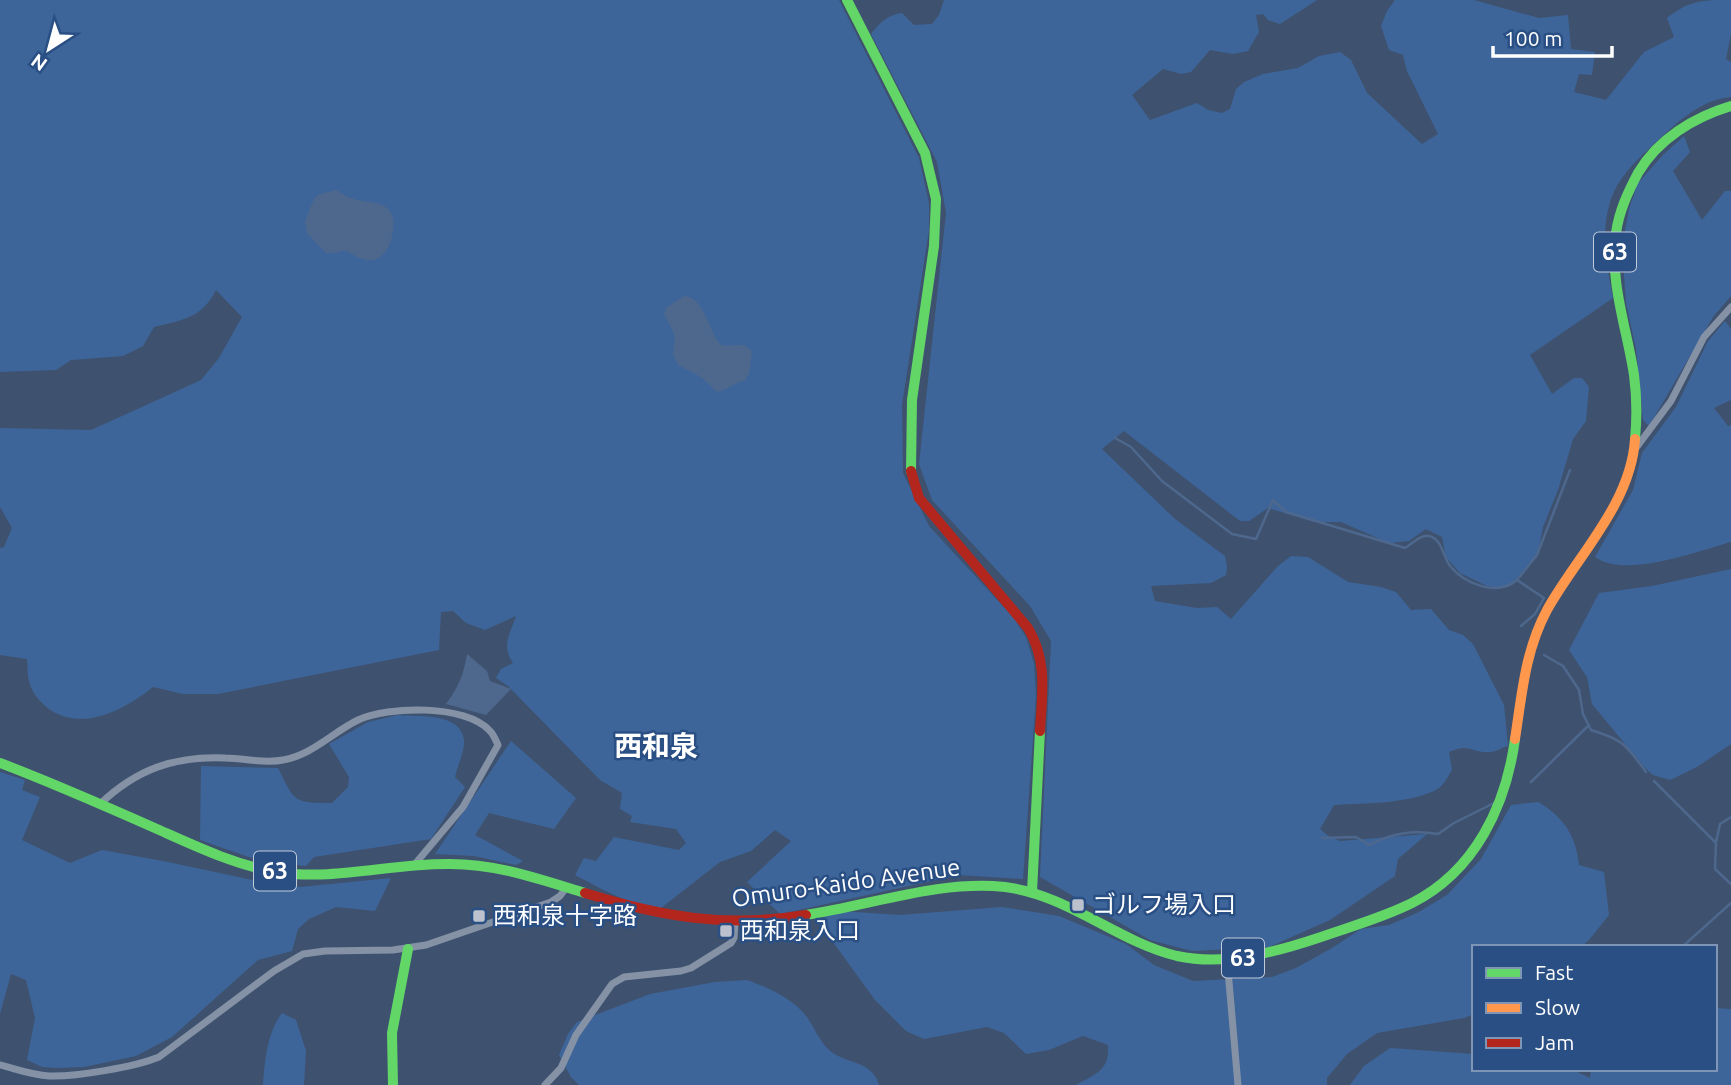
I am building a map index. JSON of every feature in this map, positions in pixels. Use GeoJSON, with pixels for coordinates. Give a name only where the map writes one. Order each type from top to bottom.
{"type":"FeatureCollection","features":[{"type":"Feature","properties":{"kind":"main road"},"geometry":{"type":"LineString","coordinates":[[846,0],[925,153],[936,199],[934,246],[912,400],[911,471],[919,498],[934,519],[1028,628],[1037,643],[1043,668],[1032,892]]}},
{"type":"Feature","properties":{"kind":"main road","name":"Omuro-Kaido Avenue"},"geometry":{"type":"LineString","coordinates":[[0,763],[228,859],[271,870],[289,874],[337,874],[415,864],[456,863],[499,867],[654,914],[681,919],[765,921],[975,885],[1032,892],[1136,941],[1169,953],[1185,957],[1227,959],[1278,951],[1417,902],[1439,886],[1477,847],[1503,802],[1512,766],[1524,667],[1537,629],[1622,493],[1629,474],[1637,432],[1636,396],[1615,263],[1616,230],[1628,188],[1658,146],[1695,120],[1731,106]]}},
{"type":"Feature","properties":{"kind":"main road"},"geometry":{"type":"LineString","coordinates":[[393,1085],[390,1043],[408,949]]}},
{"type":"Feature","properties":{"kind":"street"},"geometry":{"type":"LineString","coordinates":[[1634,450],[1671,401],[1704,337],[1731,307]]}},
{"type":"Feature","properties":{"kind":"street"},"geometry":{"type":"LineString","coordinates":[[100,804],[122,784],[153,767],[184,760],[287,760],[327,741],[354,722],[380,713],[399,710],[424,711],[467,718],[491,731],[498,745],[463,807],[415,864]]}},
{"type":"Feature","properties":{"kind":"street"},"geometry":{"type":"LineString","coordinates":[[0,1065],[51,1076],[142,1063],[159,1057],[274,971],[303,954],[408,949],[426,945],[551,902],[566,888]]}},
{"type":"Feature","properties":{"kind":"street"},"geometry":{"type":"LineString","coordinates":[[545,1085],[561,1068],[576,1035],[612,984],[624,977],[691,968],[731,943],[735,922]]}},
{"type":"Feature","properties":{"kind":"street"},"geometry":{"type":"LineString","coordinates":[[1227,959],[1238,1085]]}},
{"type":"Feature","properties":{"kind":"shaded area"},"geometry":{"type":"Polygon","coordinates":[[[0,0],[839,0],[919,158],[929,203],[929,230],[902,405],[903,473],[929,526],[1013,617],[1026,637],[1034,663],[1036,696],[1023,879],[959,875],[780,914],[747,882],[791,841],[775,830],[751,851],[720,862],[661,908],[627,900],[595,886],[575,875],[584,858],[596,861],[614,837],[679,850],[686,843],[676,829],[630,822],[632,816],[620,809],[622,793],[600,780],[508,686],[496,678],[501,669],[513,663],[507,645],[516,616],[485,630],[466,623],[453,611],[441,612],[439,650],[218,694],[183,694],[153,687],[118,710],[92,718],[65,717],[44,705],[30,685],[27,659],[0,655],[0,548],[4,547],[12,528],[0,507],[0,428],[91,430],[164,397],[201,380],[219,358],[242,317],[216,290],[198,312],[183,320],[154,327],[143,346],[123,356],[71,360],[56,370],[0,372],[0,0]]]}},
{"type":"Feature","properties":{"kind":"shaded area"},"geometry":{"type":"Polygon","coordinates":[[[944,0],[1317,0],[1280,24],[1268,20],[1263,14],[1256,15],[1259,32],[1248,51],[1233,54],[1210,50],[1191,72],[1181,74],[1163,69],[1132,95],[1150,120],[1197,103],[1208,110],[1222,113],[1230,109],[1236,89],[1244,82],[1263,74],[1298,68],[1319,56],[1340,52],[1351,60],[1367,93],[1422,144],[1438,134],[1407,71],[1403,55],[1389,50],[1381,26],[1395,0],[1474,0],[1539,18],[1568,15],[1571,49],[1595,52],[1592,75],[1579,74],[1574,92],[1606,100],[1644,52],[1674,37],[1667,18],[1697,2],[1731,0],[1731,34],[1726,59],[1731,62],[1731,97],[1713,101],[1688,114],[1637,160],[1622,178],[1614,192],[1606,221],[1606,252],[1613,298],[1530,355],[1552,394],[1574,378],[1582,378],[1589,387],[1586,421],[1573,439],[1558,490],[1543,527],[1538,553],[1512,584],[1499,588],[1487,586],[1460,573],[1446,557],[1442,537],[1426,529],[1409,541],[1389,543],[1341,522],[1314,522],[1268,508],[1249,521],[1240,521],[1124,431],[1102,449],[1175,519],[1225,556],[1226,575],[1211,583],[1151,586],[1155,601],[1197,608],[1217,607],[1231,619],[1278,566],[1291,556],[1308,557],[1348,582],[1396,592],[1411,610],[1431,609],[1449,630],[1463,635],[1473,644],[1504,705],[1508,746],[1492,752],[1462,748],[1449,752],[1452,770],[1437,789],[1398,801],[1334,805],[1320,829],[1340,841],[1427,834],[1398,859],[1395,876],[1330,920],[1269,947],[1192,951],[1150,940],[1040,877],[1051,641],[1030,606],[932,500],[919,464],[946,213],[937,162],[871,34],[884,20],[902,13],[914,25],[932,24],[939,15],[944,0]]]}},
{"type":"Feature","properties":{"kind":"shaded area"},"geometry":{"type":"Polygon","coordinates":[[[1684,136],[1690,152],[1673,171],[1702,220],[1725,191],[1731,191],[1731,296],[1713,317],[1649,426],[1643,420],[1636,349],[1626,303],[1622,247],[1629,209],[1638,183],[1684,136]]]}},
{"type":"Feature","properties":{"kind":"shaded area"},"geometry":{"type":"Polygon","coordinates":[[[337,190],[351,198],[383,206],[392,215],[392,236],[388,248],[380,257],[370,260],[357,257],[348,251],[326,253],[307,233],[305,221],[314,199],[320,194],[337,190]]]}},
{"type":"Feature","properties":{"kind":"shaded area"},"geometry":{"type":"Polygon","coordinates":[[[684,296],[697,302],[721,345],[741,345],[752,352],[749,374],[744,381],[717,392],[701,377],[678,365],[673,354],[673,331],[664,314],[666,308],[684,296]]]}},
{"type":"Feature","properties":{"kind":"shaded area"},"geometry":{"type":"Polygon","coordinates":[[[1725,321],[1731,329],[1731,400],[1714,408],[1728,426],[1731,425],[1731,542],[1681,557],[1643,564],[1608,563],[1595,557],[1633,490],[1642,453],[1676,407],[1708,341],[1725,321]]]}},
{"type":"Feature","properties":{"kind":"shaded area"},"geometry":{"type":"Polygon","coordinates":[[[1731,569],[1731,744],[1697,767],[1670,780],[1653,775],[1592,704],[1587,677],[1569,650],[1599,593],[1652,586],[1731,569]]]}},
{"type":"Feature","properties":{"kind":"shaded area"},"geometry":{"type":"Polygon","coordinates":[[[467,654],[487,671],[490,681],[511,689],[486,715],[446,704],[460,680],[467,654]]]}},
{"type":"Feature","properties":{"kind":"shaded area"},"geometry":{"type":"Polygon","coordinates":[[[398,715],[447,720],[461,731],[464,740],[455,777],[465,787],[431,839],[314,857],[306,866],[260,861],[200,840],[201,766],[278,768],[288,788],[297,798],[302,801],[332,803],[348,787],[349,777],[329,744],[368,722],[398,715]]]}},
{"type":"Feature","properties":{"kind":"shaded area"},"geometry":{"type":"Polygon","coordinates":[[[511,741],[576,798],[554,829],[489,813],[475,835],[523,861],[516,865],[474,856],[435,854],[511,741]]]}},
{"type":"Feature","properties":{"kind":"shaded area"},"geometry":{"type":"Polygon","coordinates":[[[0,772],[25,780],[22,790],[40,797],[22,840],[70,863],[102,850],[300,887],[391,878],[375,911],[336,907],[309,919],[298,929],[292,951],[258,960],[172,1037],[136,1056],[84,1067],[42,1067],[27,1060],[35,1018],[26,980],[11,974],[0,1014],[0,772]]]}},
{"type":"Feature","properties":{"kind":"shaded area"},"geometry":{"type":"Polygon","coordinates":[[[1538,802],[1562,821],[1572,836],[1579,865],[1604,872],[1609,915],[1583,945],[1472,945],[1472,1015],[1377,1033],[1347,1054],[1327,1078],[1327,1085],[1076,1085],[1104,1066],[1108,1045],[1083,1036],[1049,1050],[1026,1054],[1004,1033],[987,1027],[924,1039],[906,1031],[875,1000],[825,931],[824,910],[900,915],[1002,907],[1059,916],[1126,944],[1154,965],[1193,981],[1272,977],[1296,968],[1361,929],[1389,925],[1417,913],[1447,895],[1481,859],[1511,805],[1538,802]]]}},
{"type":"Feature","properties":{"kind":"shaded area"},"geometry":{"type":"Polygon","coordinates":[[[747,980],[772,990],[794,1004],[807,1017],[828,1049],[871,1071],[879,1085],[579,1085],[571,1077],[559,1055],[568,1034],[577,1022],[650,994],[715,982],[747,980]]]}},
{"type":"Feature","properties":{"kind":"shaded area"},"geometry":{"type":"Polygon","coordinates":[[[1717,1008],[1731,1009],[1731,1085],[1350,1085],[1364,1066],[1390,1048],[1472,1054],[1472,1071],[1575,1071],[1590,1078],[1591,1071],[1717,1071],[1717,1008]]]}},
{"type":"Feature","properties":{"kind":"shaded area"},"geometry":{"type":"Polygon","coordinates":[[[282,1013],[296,1020],[306,1051],[304,1085],[263,1085],[270,1038],[282,1013]]]}},
{"type":"Feature","properties":{"kind":"waterway"},"geometry":{"type":"LineString","coordinates":[[1115,438],[1131,447],[1162,481],[1232,534],[1256,539],[1273,500],[1286,512],[1405,548],[1423,536],[1429,536],[1440,544],[1450,566],[1473,583],[1500,588],[1517,580],[1544,598],[1535,614],[1521,626]]}},
{"type":"Feature","properties":{"kind":"waterway"},"geometry":{"type":"LineString","coordinates":[[1517,580],[1537,555],[1570,470]]}},
{"type":"Feature","properties":{"kind":"waterway"},"geometry":{"type":"LineString","coordinates":[[1544,655],[1563,666],[1579,690],[1583,714],[1591,730],[1611,737],[1623,745],[1646,772]]}},
{"type":"Feature","properties":{"kind":"waterway"},"geometry":{"type":"LineString","coordinates":[[1531,782],[1589,725]]}},
{"type":"Feature","properties":{"kind":"waterway"},"geometry":{"type":"LineString","coordinates":[[1654,781],[1716,843],[1715,869],[1731,884]]}},
{"type":"Feature","properties":{"kind":"waterway"},"geometry":{"type":"LineString","coordinates":[[1322,838],[1356,837],[1369,845],[1403,834],[1438,834],[1496,802]]}},
{"type":"Feature","properties":{"kind":"waterway"},"geometry":{"type":"LineString","coordinates":[[1716,842],[1720,824],[1731,817]]}},
{"type":"Feature","properties":{"kind":"waterway"},"geometry":{"type":"LineString","coordinates":[[1684,945],[1731,903]]}},
{"type":"Feature","properties":{"kind":"traffic: fast"},"geometry":{"type":"LineString","coordinates":[[847,0],[925,153],[936,199],[934,246],[912,400],[911,471]]}},
{"type":"Feature","properties":{"kind":"traffic: fast"},"geometry":{"type":"LineString","coordinates":[[1635,439],[1635,383],[1615,269],[1614,251],[1619,217],[1638,173],[1666,140],[1704,116],[1731,106]]}},
{"type":"Feature","properties":{"kind":"traffic: fast"},"geometry":{"type":"LineString","coordinates":[[1032,892],[1040,731]]}},
{"type":"Feature","properties":{"kind":"traffic: fast"},"geometry":{"type":"LineString","coordinates":[[806,915],[930,890],[1005,887],[1050,899],[1133,940],[1177,956],[1230,959],[1284,949],[1401,908],[1434,890],[1453,873],[1470,855],[1495,812],[1511,764],[1515,739]]}},
{"type":"Feature","properties":{"kind":"traffic: fast"},"geometry":{"type":"LineString","coordinates":[[0,763],[230,860],[261,869],[319,875],[464,864],[517,873],[585,893]]}},
{"type":"Feature","properties":{"kind":"traffic: fast"},"geometry":{"type":"LineString","coordinates":[[393,1085],[392,1033],[408,949]]}},
{"type":"Feature","properties":{"kind":"traffic: slow"},"geometry":{"type":"LineString","coordinates":[[1515,739],[1525,673],[1540,625],[1559,590],[1601,529],[1624,486],[1635,439]]}},
{"type":"Feature","properties":{"kind":"traffic: jam"},"geometry":{"type":"LineString","coordinates":[[911,471],[919,498],[1028,628],[1034,640],[1039,653],[1042,678],[1040,731]]}},
{"type":"Feature","properties":{"kind":"traffic: jam"},"geometry":{"type":"LineString","coordinates":[[585,893],[641,908],[694,918],[749,920],[806,915]]}},
{"type":"Feature","properties":{"kind":"place","name":"ゴルフ場入口"},"geometry":{"type":"Point","coordinates":[1078,905]}},
{"type":"Feature","properties":{"kind":"place","name":"西和泉十字路"},"geometry":{"type":"Point","coordinates":[479,916]}},
{"type":"Feature","properties":{"kind":"place","name":"西和泉入口"},"geometry":{"type":"Point","coordinates":[726,931]}},
{"type":"Feature","properties":{"kind":"district","name":"西和泉"},"geometry":{"type":"Point","coordinates":[656,746]}}]}
